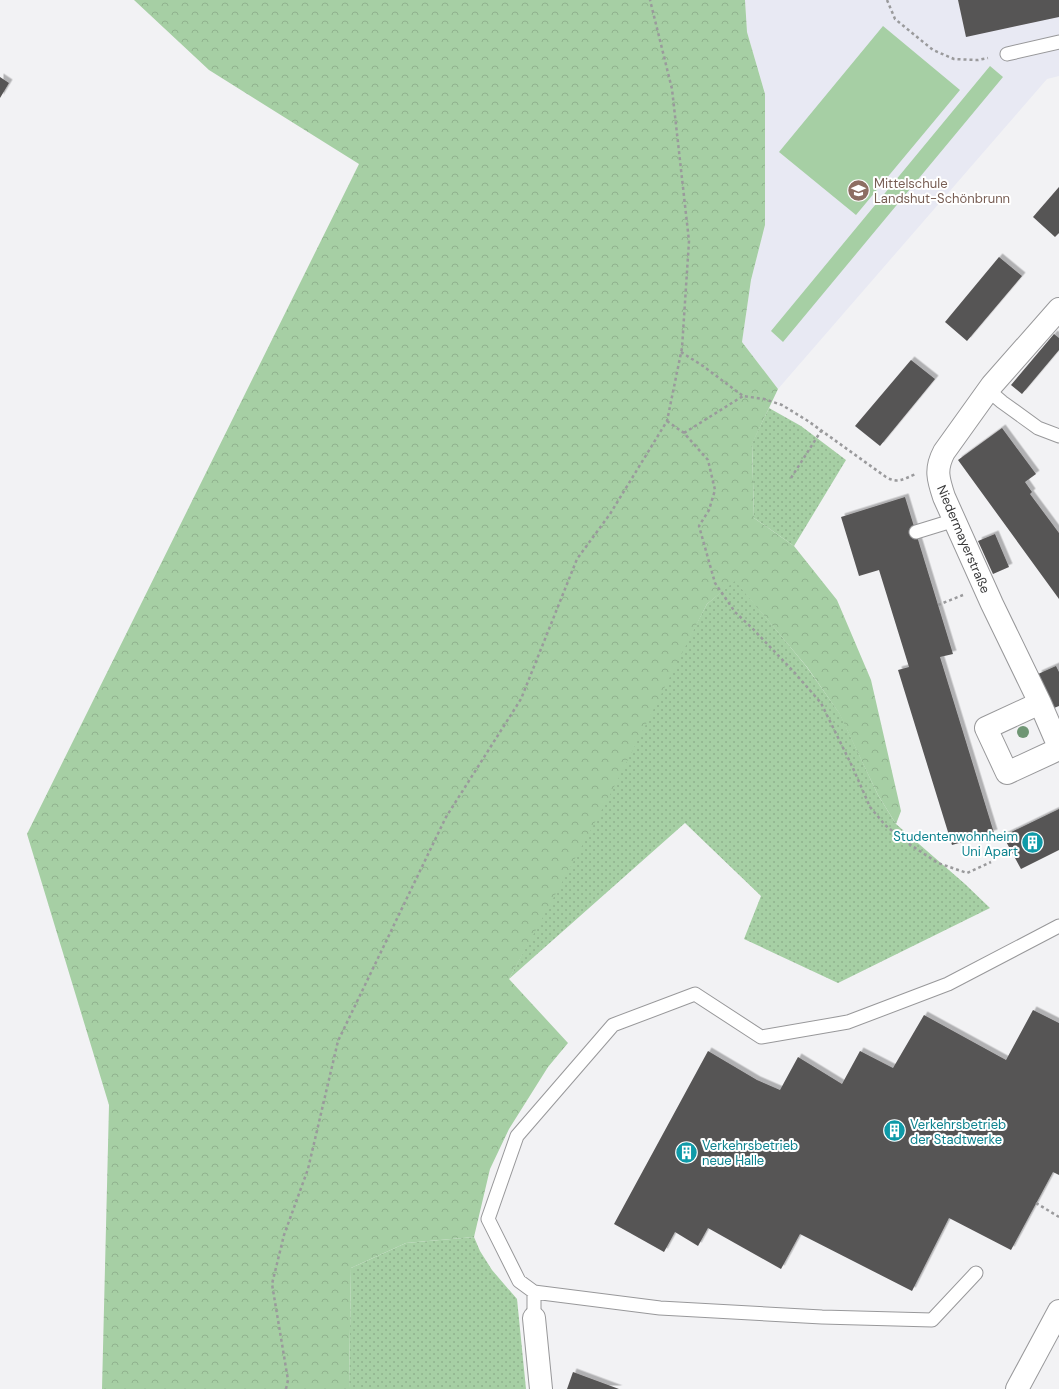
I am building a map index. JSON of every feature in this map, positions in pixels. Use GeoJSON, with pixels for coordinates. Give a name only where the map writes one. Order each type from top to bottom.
{"type":"FeatureCollection","features":[{"type":"Feature","properties":{"kind":"street","name":"Niedermayerstraße"},"geometry":{"type":"LineString","coordinates":[[1040,703],[986,728],[1007,773],[1059,748],[1040,703],[992,604],[954,520],[939,483],[938,463],[944,452],[988,390],[1059,309]]}},
{"type":"Feature","properties":{"kind":"street"},"geometry":{"type":"LineString","coordinates":[[1017,1389],[1059,1311]]}},
{"type":"Feature","properties":{"kind":"street"},"geometry":{"type":"LineString","coordinates":[[534,1318],[541,1389]]}},
{"type":"Feature","properties":{"kind":"lane"},"geometry":{"type":"LineString","coordinates":[[1006,54],[1059,42]]}},
{"type":"Feature","properties":{"kind":"lane"},"geometry":{"type":"LineString","coordinates":[[988,390],[1038,428],[1059,436]]}},
{"type":"Feature","properties":{"kind":"lane"},"geometry":{"type":"LineString","coordinates":[[916,532],[954,520]]}},
{"type":"Feature","properties":{"kind":"lane"},"geometry":{"type":"LineString","coordinates":[[976,1273],[932,1320],[822,1317],[660,1308],[534,1292],[519,1281],[488,1219],[517,1136],[613,1025],[695,994],[761,1037],[848,1022],[948,984],[1059,926]]}},
{"type":"Feature","properties":{"kind":"lane"},"geometry":{"type":"LineString","coordinates":[[534,1292],[534,1318]]}},
{"type":"Feature","properties":{"kind":"path"},"geometry":{"type":"LineString","coordinates":[[286,1389],[288,1380],[272,1284],[284,1235],[308,1169],[338,1041],[446,817],[520,699],[577,559],[610,514],[667,421],[681,352],[689,240],[672,89],[650,0]]}},
{"type":"Feature","properties":{"kind":"path"},"geometry":{"type":"LineString","coordinates":[[887,0],[895,19],[933,50],[954,59],[978,60],[1006,54]]}},
{"type":"Feature","properties":{"kind":"path"},"geometry":{"type":"LineString","coordinates":[[681,352],[703,366],[743,396],[782,405],[808,421],[893,481],[900,481],[921,472],[938,472]]}},
{"type":"Feature","properties":{"kind":"path"},"geometry":{"type":"LineString","coordinates":[[684,433],[743,396]]}},
{"type":"Feature","properties":{"kind":"path"},"geometry":{"type":"LineString","coordinates":[[667,421],[684,433],[708,460],[715,490],[709,510],[699,526],[715,583],[735,612],[794,672],[821,704],[852,766],[870,807],[885,826],[938,863],[967,873],[990,862]]}},
{"type":"Feature","properties":{"kind":"path"},"geometry":{"type":"LineString","coordinates":[[791,478],[822,431]]}},
{"type":"Feature","properties":{"kind":"path"},"geometry":{"type":"LineString","coordinates":[[1036,1204],[1059,1217]]}},
{"type":"Feature","properties":{"kind":"shaded area","name":"Mittelschule Landshut-Schönbrunn"},"geometry":{"type":"Polygon","coordinates":[[[745,0],[1059,0],[1059,76],[1047,79],[778,389],[742,342],[751,280],[765,225],[765,94],[747,32],[745,0]]]}},
{"type":"Feature","properties":{"kind":"green space"},"geometry":{"type":"Polygon","coordinates":[[[134,0],[745,0],[747,32],[765,94],[765,225],[751,280],[742,342],[778,389],[752,444],[754,518],[794,546],[837,600],[871,680],[901,811],[896,824],[878,795],[839,713],[807,667],[735,581],[707,604],[611,793],[509,979],[568,1043],[548,1067],[509,1129],[490,1169],[474,1237],[406,1243],[351,1268],[349,1389],[102,1389],[109,1105],[27,834],[359,164],[209,70],[134,0]]]}},
{"type":"Feature","properties":{"kind":"green space"},"geometry":{"type":"Polygon","coordinates":[[[883,26],[960,90],[856,215],[779,152],[883,26]]]}},
{"type":"Feature","properties":{"kind":"green space"},"geometry":{"type":"Polygon","coordinates":[[[990,66],[1003,77],[783,342],[771,331],[990,66]]]}},
{"type":"Feature","properties":{"kind":"green space"},"geometry":{"type":"Polygon","coordinates":[[[769,408],[801,426],[846,460],[794,546],[754,518],[752,443],[769,408]]]}},
{"type":"Feature","properties":{"kind":"green space"},"geometry":{"type":"Polygon","coordinates":[[[735,580],[806,666],[840,714],[878,795],[896,824],[965,884],[990,908],[838,983],[744,939],[761,896],[685,823],[509,979],[707,604],[735,580]]]}},
{"type":"Feature","properties":{"kind":"green space"},"geometry":{"type":"Polygon","coordinates":[[[474,1237],[480,1251],[492,1270],[517,1299],[526,1389],[349,1389],[351,1268],[406,1243],[474,1237]]]}},
{"type":"Feature","properties":{"kind":"building"},"geometry":{"type":"Polygon","coordinates":[[[958,0],[1059,0],[1059,17],[966,37],[958,0]]]}},
{"type":"Feature","properties":{"kind":"building"},"geometry":{"type":"Polygon","coordinates":[[[0,77],[9,83],[0,98],[0,77]]]}},
{"type":"Feature","properties":{"kind":"building"},"geometry":{"type":"Polygon","coordinates":[[[1059,187],[1059,233],[1055,237],[1033,217],[1059,187]]]}},
{"type":"Feature","properties":{"kind":"building"},"geometry":{"type":"Polygon","coordinates":[[[999,257],[1022,276],[967,341],[945,322],[999,257]]]}},
{"type":"Feature","properties":{"kind":"building"},"geometry":{"type":"Polygon","coordinates":[[[1054,334],[1059,338],[1059,350],[1022,394],[1011,385],[1054,334]]]}},
{"type":"Feature","properties":{"kind":"building"},"geometry":{"type":"Polygon","coordinates":[[[911,360],[935,379],[880,446],[855,426],[911,360]]]}},
{"type":"Feature","properties":{"kind":"building"},"geometry":{"type":"Polygon","coordinates":[[[1002,428],[1036,474],[1025,482],[1032,492],[1030,494],[1059,533],[1059,599],[958,460],[1002,428]]]}},
{"type":"Feature","properties":{"kind":"building"},"geometry":{"type":"Polygon","coordinates":[[[905,497],[953,654],[940,657],[994,833],[952,845],[898,670],[909,667],[879,570],[859,576],[841,517],[905,497]]]}},
{"type":"Feature","properties":{"kind":"building"},"geometry":{"type":"Polygon","coordinates":[[[995,534],[1009,567],[993,574],[978,541],[995,534]]]}},
{"type":"Feature","properties":{"kind":"building"},"geometry":{"type":"Polygon","coordinates":[[[1056,666],[1059,672],[1059,706],[1054,708],[1038,674],[1056,666]]]}},
{"type":"Feature","properties":{"kind":"building","name":"Studentenwohnheim Uni Apart"},"geometry":{"type":"Polygon","coordinates":[[[1059,809],[1059,850],[1021,869],[1003,836],[1059,809]]]}},
{"type":"Feature","properties":{"kind":"building","name":"Verkehrsbetrieb der Stadtwerke"},"geometry":{"type":"Polygon","coordinates":[[[1033,1010],[1059,1023],[1059,1175],[1053,1172],[1011,1250],[949,1218],[912,1291],[800,1234],[781,1269],[708,1228],[698,1246],[675,1232],[664,1252],[614,1224],[708,1051],[757,1080],[780,1090],[798,1057],[842,1084],[860,1051],[893,1068],[924,1015],[1006,1060],[1033,1010]]]}},
{"type":"Feature","properties":{"kind":"building"},"geometry":{"type":"Polygon","coordinates":[[[573,1372],[619,1389],[567,1389],[573,1372]]]}},
{"type":"Feature","properties":{"kind":"place","name":"Mittelschule Landshut-Schönbrunn"},"geometry":{"type":"Point","coordinates":[858,190]}},
{"type":"Feature","properties":{"kind":"place","name":"Studentenwohnheim Uni Apart"},"geometry":{"type":"Point","coordinates":[1033,843]}},
{"type":"Feature","properties":{"kind":"place","name":"Verkehrsbetrieb der Stadtwerke"},"geometry":{"type":"Point","coordinates":[894,1131]}},
{"type":"Feature","properties":{"kind":"place","name":"Verkehrsbetrieb neue Halle"},"geometry":{"type":"Point","coordinates":[686,1152]}}]}
